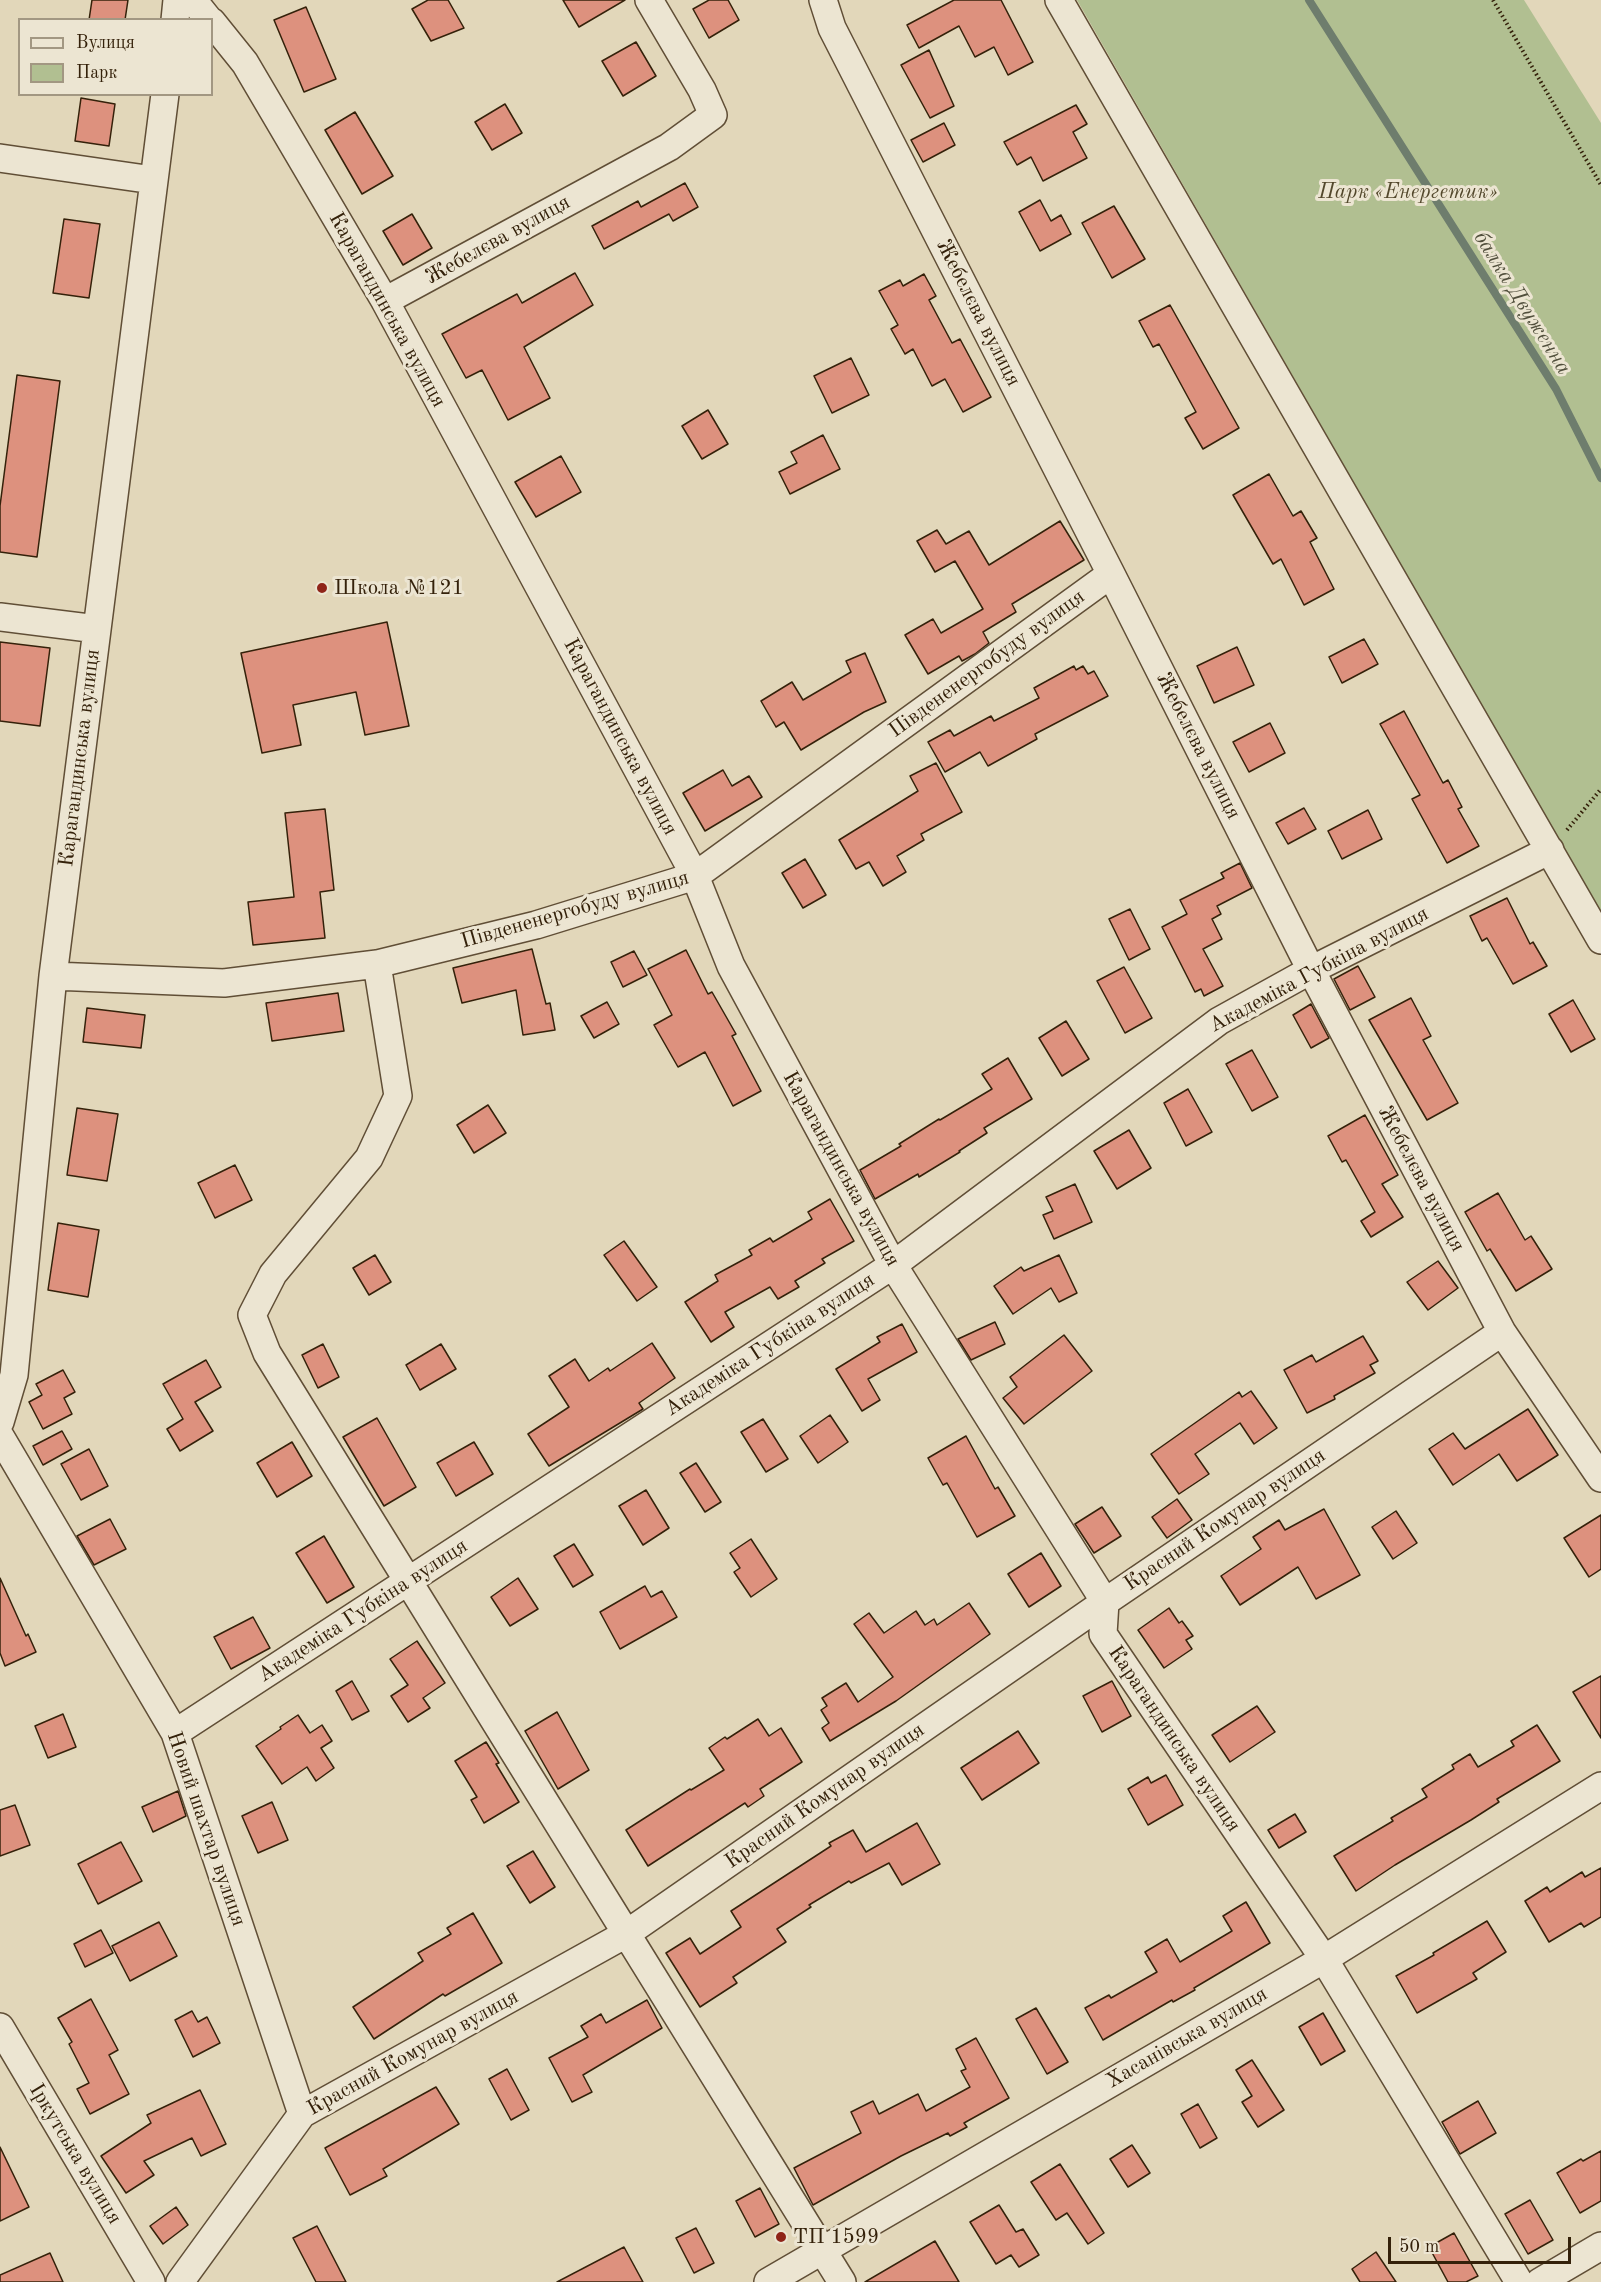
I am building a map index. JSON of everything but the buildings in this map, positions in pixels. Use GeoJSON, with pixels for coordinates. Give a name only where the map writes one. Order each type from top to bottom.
{"type":"FeatureCollection","features":[{"type":"Feature","properties":{"kind":"street"},"geometry":{"type":"LineString","coordinates":[[175,18],[177,0]]}},
{"type":"Feature","properties":{"kind":"street","name":"Карагандинська вулиця"},"geometry":{"type":"LineString","coordinates":[[193,0],[208,18]]}},
{"type":"Feature","properties":{"kind":"street","name":"Жебелєва вулиця"},"geometry":{"type":"LineString","coordinates":[[385,301],[669,147],[713,115],[702,90],[649,0]]}},
{"type":"Feature","properties":{"kind":"street","name":"Жебелєва вулиця"},"geometry":{"type":"LineString","coordinates":[[823,0],[832,28],[1112,574],[1311,970],[1502,1332],[1601,1478]]}},
{"type":"Feature","properties":{"kind":"street"},"geometry":{"type":"LineString","coordinates":[[1059,0],[1601,940]]}},
{"type":"Feature","properties":{"kind":"street","name":"Карагандинська вулиця"},"geometry":{"type":"LineString","coordinates":[[213,25],[245,63],[385,301],[695,876],[731,966],[893,1265],[1105,1602],[1103,1634],[1324,1959],[1520,2282]]}},
{"type":"Feature","properties":{"kind":"street","name":"Карагандинська вулиця"},"geometry":{"type":"LineString","coordinates":[[0,1422],[14,1375],[53,976],[165,96]]}},
{"type":"Feature","properties":{"kind":"street"},"geometry":{"type":"LineString","coordinates":[[0,158],[153,180]]}},
{"type":"Feature","properties":{"kind":"street","name":"Південенергобуду вулиця"},"geometry":{"type":"LineString","coordinates":[[53,976],[224,983],[377,964],[536,925],[695,876],[1112,574]]}},
{"type":"Feature","properties":{"kind":"street"},"geometry":{"type":"LineString","coordinates":[[0,617],[97,629]]}},
{"type":"Feature","properties":{"kind":"street","name":"Академіка Губкіна вулиця"},"geometry":{"type":"LineString","coordinates":[[175,1733],[893,1265],[1219,1021],[1311,970],[1550,850]]}},
{"type":"Feature","properties":{"kind":"street"},"geometry":{"type":"LineString","coordinates":[[377,964],[398,1096],[369,1158],[273,1274],[252,1315],[267,1353],[842,2282]]}},
{"type":"Feature","properties":{"kind":"street","name":"Красний Комунар вулиця"},"geometry":{"type":"LineString","coordinates":[[180,2282],[302,2114],[626,1934],[1105,1602],[1502,1332]]}},
{"type":"Feature","properties":{"kind":"street","name":"Новий шахтар вулиця"},"geometry":{"type":"LineString","coordinates":[[0,1436],[175,1733],[302,2114]]}},
{"type":"Feature","properties":{"kind":"street","name":"Хасанівська вулиця"},"geometry":{"type":"LineString","coordinates":[[768,2282],[1324,1959],[1601,1786]]}},
{"type":"Feature","properties":{"kind":"street","name":"Іркутська вулиця"},"geometry":{"type":"LineString","coordinates":[[0,2027],[150,2282]]}},
{"type":"Feature","properties":{"kind":"street"},"geometry":{"type":"LineString","coordinates":[[1540,2282],[1601,2246]]}},
{"type":"Feature","properties":{"kind":"path"},"geometry":{"type":"LineString","coordinates":[[1493,0],[1601,185]]}},
{"type":"Feature","properties":{"kind":"path"},"geometry":{"type":"LineString","coordinates":[[1550,850],[1601,789]]}},
{"type":"Feature","properties":{"kind":"green space","name":"Парк «Енергетик»"},"geometry":{"type":"Polygon","coordinates":[[[1077,0],[1524,0],[1601,123],[1601,913],[1077,0]]]}},
{"type":"Feature","properties":{"kind":"waterway","name":"балка Двуженна"},"geometry":{"type":"LineString","coordinates":[[1309,0],[1556,389],[1601,478]]}},
{"type":"Feature","properties":{"kind":"place","name":"Школа №121"},"geometry":{"type":"Point","coordinates":[322,588]}},
{"type":"Feature","properties":{"kind":"place","name":"ТП 1599"},"geometry":{"type":"Point","coordinates":[781,2237]}}]}
